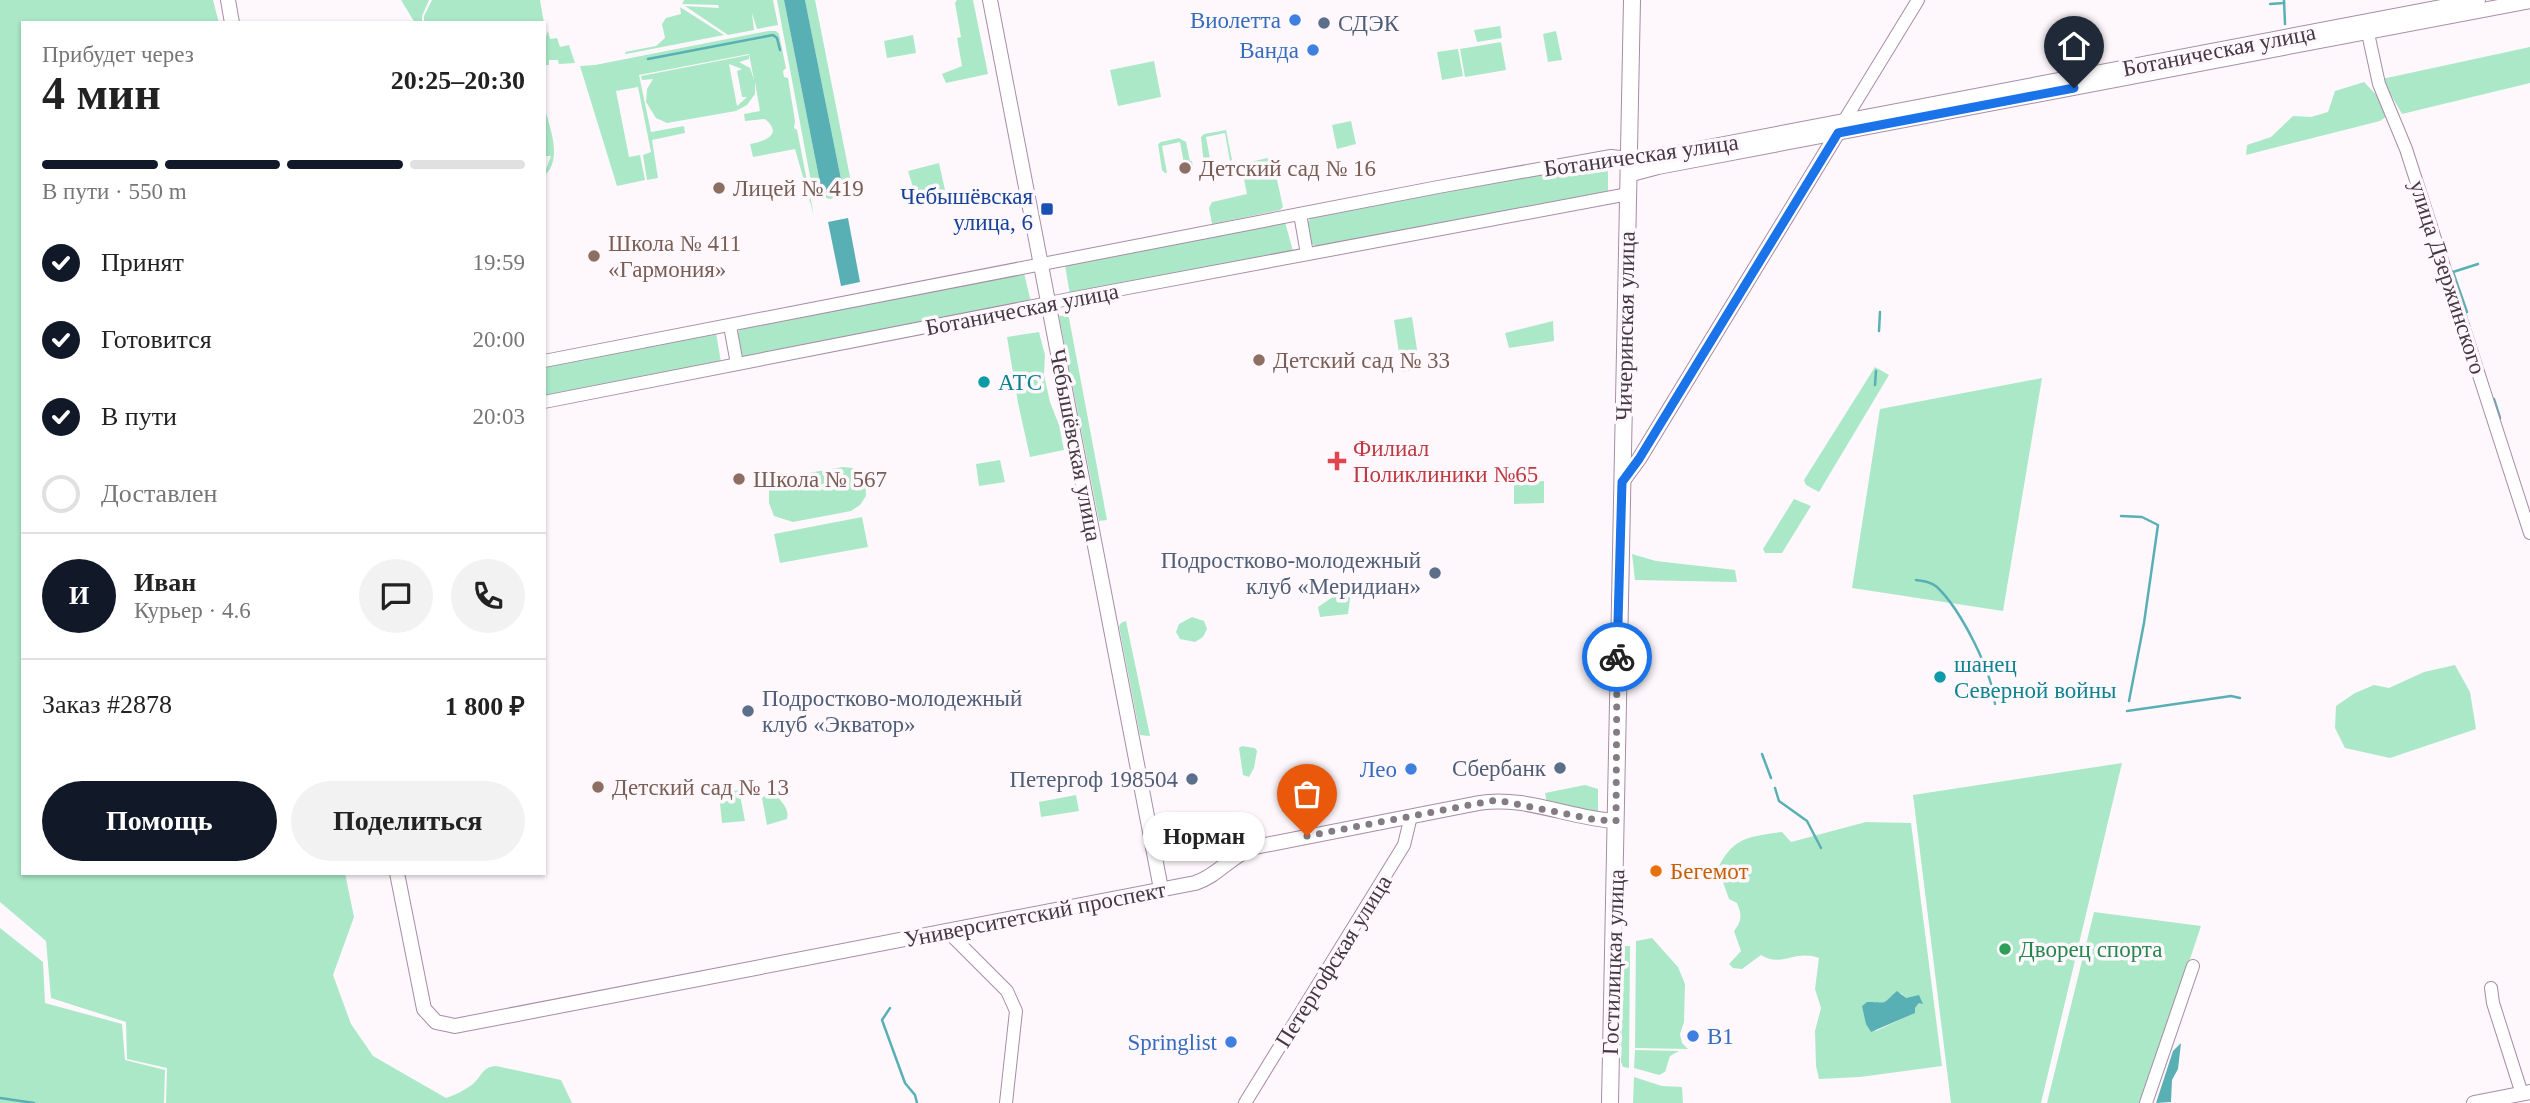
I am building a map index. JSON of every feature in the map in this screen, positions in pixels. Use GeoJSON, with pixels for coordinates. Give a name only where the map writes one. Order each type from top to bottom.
{"type":"FeatureCollection","features":[{"type":"Feature","properties":{"kind":"main road","name":"Чичеринская улица"},"geometry":{"type":"LineString","coordinates":[[1616,821],[1616,708],[1632,0]]}},
{"type":"Feature","properties":{"kind":"main road","name":"Гостилицкая улица"},"geometry":{"type":"LineString","coordinates":[[1610,1103],[1616,821]]}},
{"type":"Feature","properties":{"kind":"street"},"geometry":{"type":"LineString","coordinates":[[228,0],[232,21]]}},
{"type":"Feature","properties":{"kind":"street","name":"Чебышёвская улица"},"geometry":{"type":"LineString","coordinates":[[990,0],[1161,889]]}},
{"type":"Feature","properties":{"kind":"street"},"geometry":{"type":"LineString","coordinates":[[1622,482],[1639,459],[1918,0]]}},
{"type":"Feature","properties":{"kind":"street","name":"Ботаническая улица"},"geometry":{"type":"LineString","coordinates":[[1628,175],[1841,127],[2366,26],[2478,0]]}},
{"type":"Feature","properties":{"kind":"street","name":"Ботаническая улица"},"geometry":{"type":"LineString","coordinates":[[2430,9],[2530,1]]}},
{"type":"Feature","properties":{"kind":"street","name":"улица Дзержинского"},"geometry":{"type":"LineString","coordinates":[[2366,26],[2379,84],[2406,149],[2530,533]]}},
{"type":"Feature","properties":{"kind":"street","name":"Ботаническая улица"},"geometry":{"type":"LineString","coordinates":[[546,361],[1611,156],[1656,157],[1841,127]]}},
{"type":"Feature","properties":{"kind":"street","name":"Ботаническая улица"},"geometry":{"type":"LineString","coordinates":[[546,402],[1628,194]]}},
{"type":"Feature","properties":{"kind":"street"},"geometry":{"type":"LineString","coordinates":[[1300,214],[1307,254]]}},
{"type":"Feature","properties":{"kind":"street"},"geometry":{"type":"LineString","coordinates":[[730,326],[737,364]]}},
{"type":"Feature","properties":{"kind":"street","name":"Университетский проспект"},"geometry":{"type":"LineString","coordinates":[[397,875],[423,1004],[431,1018],[445,1025],[455,1026],[1203,880],[1237,855],[1255,847],[1499,800],[1597,820],[1616,821]]}},
{"type":"Feature","properties":{"kind":"street","name":"Петергофская улица"},"geometry":{"type":"LineString","coordinates":[[1245,1103],[1405,845],[1411,816]]}},
{"type":"Feature","properties":{"kind":"street"},"geometry":{"type":"LineString","coordinates":[[947,931],[1007,991],[1016,1010],[1006,1103]]}},
{"type":"Feature","properties":{"kind":"street"},"geometry":{"type":"LineString","coordinates":[[2146,1103],[2193,966]]}},
{"type":"Feature","properties":{"kind":"street"},"geometry":{"type":"LineString","coordinates":[[2474,1103],[2526,1093],[2493,1003],[2491,988]]}},
{"type":"Feature","properties":{"kind":"green space"},"geometry":{"type":"Polygon","coordinates":[[[0,0],[213,0],[218,21],[21,21],[21,875],[345,875],[354,917],[333,975],[351,1024],[373,1056],[446,1098],[467,1088],[485,1070],[496,1066],[561,1080],[572,1103],[166,1103],[167,1068],[127,1059],[126,1022],[51,998],[46,941],[0,902],[0,0]]]}},
{"type":"Feature","properties":{"kind":"green space"},"geometry":{"type":"Polygon","coordinates":[[[401,0],[429,0],[422,21],[414,21],[401,0]]]}},
{"type":"Feature","properties":{"kind":"green space"},"geometry":{"type":"Polygon","coordinates":[[[432,0],[540,0],[544,21],[424,21],[432,0]]]}},
{"type":"Feature","properties":{"kind":"green space"},"geometry":{"type":"Polygon","coordinates":[[[684,0],[773,0],[778,25],[757,29],[752,13],[754,30],[728,35],[685,6],[719,8],[718,5],[682,4],[684,0]]]}},
{"type":"Feature","properties":{"kind":"green space"},"geometry":{"type":"Polygon","coordinates":[[[777,0],[784,0],[822,193],[831,191],[831,199],[820,197],[812,187],[777,0]]]}},
{"type":"Feature","properties":{"kind":"green space"},"geometry":{"type":"Polygon","coordinates":[[[805,0],[815,0],[850,177],[849,188],[842,196],[835,198],[833,191],[843,189],[805,0]]]}},
{"type":"Feature","properties":{"kind":"green space"},"geometry":{"type":"Polygon","coordinates":[[[957,0],[973,0],[988,74],[946,83],[942,74],[962,66],[957,38],[961,37],[955,3],[957,0]]]}},
{"type":"Feature","properties":{"kind":"green space"},"geometry":{"type":"Polygon","coordinates":[[[680,7],[724,35],[626,54],[625,52],[656,46],[665,38],[662,24],[666,18],[681,14],[680,7]]]}},
{"type":"Feature","properties":{"kind":"green space"},"geometry":{"type":"Polygon","coordinates":[[[1500,26],[1502,38],[1477,42],[1474,30],[1500,26]]]}},
{"type":"Feature","properties":{"kind":"green space"},"geometry":{"type":"Polygon","coordinates":[[[548,31],[550,39],[557,38],[560,47],[569,45],[575,63],[559,64],[558,60],[549,60],[549,65],[546,65],[548,31]]]}},
{"type":"Feature","properties":{"kind":"green space"},"geometry":{"type":"Polygon","coordinates":[[[776,31],[779,34],[786,68],[783,71],[784,77],[788,78],[794,128],[797,130],[814,216],[795,149],[753,157],[750,144],[766,139],[773,129],[765,119],[745,121],[744,114],[760,111],[755,82],[755,94],[747,105],[736,111],[667,123],[656,118],[646,102],[647,89],[653,79],[642,80],[641,76],[749,55],[749,59],[739,62],[750,68],[754,80],[749,54],[639,75],[651,132],[684,126],[685,133],[652,140],[658,178],[647,180],[643,155],[651,152],[638,87],[616,91],[629,157],[640,155],[645,180],[617,186],[580,66],[776,31]],[[729,64],[737,106],[747,97],[742,97],[737,71],[742,69],[729,64]]]}},
{"type":"Feature","properties":{"kind":"green space"},"geometry":{"type":"Polygon","coordinates":[[[1556,31],[1562,60],[1548,62],[1543,34],[1556,31]]]}},
{"type":"Feature","properties":{"kind":"green space"},"geometry":{"type":"Polygon","coordinates":[[[913,35],[916,53],[887,58],[884,41],[913,35]]]}},
{"type":"Feature","properties":{"kind":"green space"},"geometry":{"type":"Polygon","coordinates":[[[1501,42],[1506,70],[1465,77],[1460,49],[1501,42]]]}},
{"type":"Feature","properties":{"kind":"green space"},"geometry":{"type":"Polygon","coordinates":[[[2530,47],[2530,83],[2402,114],[2382,79],[2530,47]]]}},
{"type":"Feature","properties":{"kind":"green space"},"geometry":{"type":"Polygon","coordinates":[[[1458,49],[1463,76],[1442,80],[1437,52],[1458,49]]]}},
{"type":"Feature","properties":{"kind":"green space"},"geometry":{"type":"Polygon","coordinates":[[[1154,61],[1161,97],[1118,106],[1110,70],[1154,61]]]}},
{"type":"Feature","properties":{"kind":"green space"},"geometry":{"type":"Polygon","coordinates":[[[2364,82],[2384,103],[2387,116],[2380,121],[2246,155],[2247,145],[2271,137],[2293,116],[2311,117],[2328,112],[2335,91],[2364,82]]]}},
{"type":"Feature","properties":{"kind":"green space"},"geometry":{"type":"Polygon","coordinates":[[[546,113],[554,152],[553,161],[546,174],[551,156],[546,156],[546,113]]]}},
{"type":"Feature","properties":{"kind":"green space"},"geometry":{"type":"Polygon","coordinates":[[[1351,121],[1356,144],[1337,149],[1332,125],[1351,121]]]}},
{"type":"Feature","properties":{"kind":"green space"},"geometry":{"type":"Polygon","coordinates":[[[1226,130],[1232,160],[1230,161],[1225,133],[1206,137],[1211,164],[1204,165],[1201,137],[1226,130]]]}},
{"type":"Feature","properties":{"kind":"green space"},"geometry":{"type":"Polygon","coordinates":[[[1179,138],[1186,142],[1193,167],[1185,169],[1180,142],[1162,146],[1165,173],[1162,170],[1158,144],[1179,138]]]}},
{"type":"Feature","properties":{"kind":"green space"},"geometry":{"type":"Polygon","coordinates":[[[1272,157],[1283,207],[1280,210],[1212,224],[1209,208],[1212,202],[1247,194],[1241,164],[1272,157]]]}},
{"type":"Feature","properties":{"kind":"green space"},"geometry":{"type":"Polygon","coordinates":[[[1608,160],[1608,191],[1318,247],[1310,243],[1307,224],[1312,216],[1608,160]]]}},
{"type":"Feature","properties":{"kind":"green space"},"geometry":{"type":"Polygon","coordinates":[[[939,163],[947,199],[919,207],[908,171],[939,163]]]}},
{"type":"Feature","properties":{"kind":"green space"},"geometry":{"type":"Polygon","coordinates":[[[1285,222],[1293,251],[1070,295],[1065,265],[1285,222]]]}},
{"type":"Feature","properties":{"kind":"green space"},"geometry":{"type":"Polygon","coordinates":[[[1024,273],[1031,302],[744,357],[741,355],[737,333],[741,328],[1024,273]]]}},
{"type":"Feature","properties":{"kind":"green space"},"geometry":{"type":"Polygon","coordinates":[[[1067,315],[1107,520],[1099,521],[1059,316],[1067,315]]]}},
{"type":"Feature","properties":{"kind":"green space"},"geometry":{"type":"Polygon","coordinates":[[[1412,317],[1420,369],[1402,372],[1394,320],[1412,317]]]}},
{"type":"Feature","properties":{"kind":"green space"},"geometry":{"type":"Polygon","coordinates":[[[1553,321],[1554,341],[1509,348],[1505,333],[1553,321]]]}},
{"type":"Feature","properties":{"kind":"green space"},"geometry":{"type":"Polygon","coordinates":[[[1039,332],[1045,355],[1044,375],[1064,450],[1030,457],[1007,337],[1039,332]]]}},
{"type":"Feature","properties":{"kind":"green space"},"geometry":{"type":"Polygon","coordinates":[[[716,333],[721,362],[546,397],[546,366],[716,333]]]}},
{"type":"Feature","properties":{"kind":"green space"},"geometry":{"type":"Polygon","coordinates":[[[1875,367],[1889,375],[1819,492],[1806,485],[1804,480],[1875,367]]]}},
{"type":"Feature","properties":{"kind":"green space"},"geometry":{"type":"Polygon","coordinates":[[[2042,378],[2003,611],[1852,588],[1880,409],[2042,378]]]}},
{"type":"Feature","properties":{"kind":"green space"},"geometry":{"type":"Polygon","coordinates":[[[1000,460],[1005,482],[979,486],[976,464],[1000,460]]]}},
{"type":"Feature","properties":{"kind":"green space"},"geometry":{"type":"Polygon","coordinates":[[[843,467],[853,468],[865,480],[866,496],[860,505],[851,511],[793,522],[774,516],[769,503],[769,489],[785,477],[843,467]]]}},
{"type":"Feature","properties":{"kind":"green space"},"geometry":{"type":"Polygon","coordinates":[[[1544,481],[1544,503],[1514,504],[1514,482],[1544,481]]]}},
{"type":"Feature","properties":{"kind":"green space"},"geometry":{"type":"Polygon","coordinates":[[[1794,499],[1811,506],[1782,553],[1765,553],[1763,549],[1794,499]]]}},
{"type":"Feature","properties":{"kind":"green space"},"geometry":{"type":"Polygon","coordinates":[[[862,517],[868,547],[780,563],[774,534],[862,517]]]}},
{"type":"Feature","properties":{"kind":"green space"},"geometry":{"type":"Polygon","coordinates":[[[1632,554],[1656,561],[1735,570],[1737,582],[1635,580],[1632,554]]]}},
{"type":"Feature","properties":{"kind":"green space"},"geometry":{"type":"Polygon","coordinates":[[[1343,590],[1351,591],[1348,614],[1320,617],[1318,607],[1343,590]]]}},
{"type":"Feature","properties":{"kind":"green space"},"geometry":{"type":"Polygon","coordinates":[[[1192,617],[1204,621],[1207,629],[1203,637],[1195,642],[1180,639],[1176,632],[1179,624],[1192,617]]]}},
{"type":"Feature","properties":{"kind":"green space"},"geometry":{"type":"Polygon","coordinates":[[[1126,621],[1150,736],[1140,735],[1119,626],[1126,621]]]}},
{"type":"Feature","properties":{"kind":"green space"},"geometry":{"type":"Polygon","coordinates":[[[2455,665],[2470,692],[2476,729],[2390,758],[2345,748],[2335,728],[2336,706],[2355,693],[2374,685],[2389,688],[2424,672],[2455,665]]]}},
{"type":"Feature","properties":{"kind":"green space"},"geometry":{"type":"Polygon","coordinates":[[[1239,748],[1255,748],[1257,751],[1254,768],[1249,777],[1243,775],[1239,748]]]}},
{"type":"Feature","properties":{"kind":"green space","name":"Дворец спорта"},"geometry":{"type":"Polygon","coordinates":[[[2122,763],[2041,1103],[1951,1103],[1913,795],[2122,763]]]}},
{"type":"Feature","properties":{"kind":"green space"},"geometry":{"type":"Polygon","coordinates":[[[1585,785],[1598,789],[1598,812],[1547,803],[1545,793],[1585,785]]]}},
{"type":"Feature","properties":{"kind":"green space"},"geometry":{"type":"Polygon","coordinates":[[[739,790],[745,821],[722,823],[720,803],[728,801],[728,792],[739,790]]]}},
{"type":"Feature","properties":{"kind":"green space"},"geometry":{"type":"Polygon","coordinates":[[[771,790],[784,804],[788,815],[787,819],[767,825],[762,798],[771,790]]]}},
{"type":"Feature","properties":{"kind":"green space"},"geometry":{"type":"Polygon","coordinates":[[[1076,795],[1079,811],[1041,817],[1039,802],[1076,795]]]}},
{"type":"Feature","properties":{"kind":"green space"},"geometry":{"type":"Polygon","coordinates":[[[1866,822],[1911,823],[1942,1066],[1860,1077],[1819,1079],[1815,1031],[1821,1008],[1815,989],[1819,958],[1802,956],[1775,960],[1761,955],[1742,969],[1733,968],[1729,964],[1741,951],[1734,931],[1740,921],[1740,914],[1737,903],[1729,899],[1718,868],[1730,850],[1744,840],[1782,832],[1791,842],[1866,822]],[[1901,993],[1884,1003],[1868,1002],[1862,1006],[1876,1031],[1914,1013],[1919,1003],[1914,997],[1905,998],[1901,993]]]}},
{"type":"Feature","properties":{"kind":"green space"},"geometry":{"type":"Polygon","coordinates":[[[2094,912],[2201,926],[2142,1103],[2047,1103],[2094,912]]]}},
{"type":"Feature","properties":{"kind":"green space"},"geometry":{"type":"Polygon","coordinates":[[[0,928],[43,962],[45,1003],[122,1024],[125,1060],[165,1070],[164,1103],[0,1103],[0,928]]]}},
{"type":"Feature","properties":{"kind":"green space"},"geometry":{"type":"Polygon","coordinates":[[[1652,938],[1678,967],[1685,984],[1684,1022],[1680,1034],[1682,1043],[1688,1049],[1635,1048],[1636,941],[1652,938]]]}},
{"type":"Feature","properties":{"kind":"green space"},"geometry":{"type":"Polygon","coordinates":[[[1623,946],[1630,946],[1629,1068],[1623,1067],[1621,1062],[1623,946]]]}},
{"type":"Feature","properties":{"kind":"green space"},"geometry":{"type":"Polygon","coordinates":[[[1635,1050],[1679,1051],[1670,1056],[1665,1072],[1659,1075],[1634,1068],[1635,1050]]]}},
{"type":"Feature","properties":{"kind":"green space"},"geometry":{"type":"Polygon","coordinates":[[[1634,1077],[1662,1086],[1682,1087],[1683,1103],[1633,1103],[1634,1077]]]}},
{"type":"Feature","properties":{"kind":"water"},"geometry":{"type":"Polygon","coordinates":[[[784,0],[805,0],[843,189],[822,193],[784,0]]]}},
{"type":"Feature","properties":{"kind":"water"},"geometry":{"type":"Polygon","coordinates":[[[848,218],[860,282],[841,286],[828,222],[848,218]]]}},
{"type":"Feature","properties":{"kind":"water"},"geometry":{"type":"Polygon","coordinates":[[[1897,991],[1906,998],[1919,995],[1923,1004],[1919,1003],[1915,1013],[1871,1032],[1866,1024],[1862,1006],[1867,1002],[1884,1002],[1897,991]]]}},
{"type":"Feature","properties":{"kind":"water"},"geometry":{"type":"Polygon","coordinates":[[[2181,1043],[2178,1069],[2172,1080],[2171,1102],[2156,1103],[2173,1051],[2181,1043]]]}},
{"type":"Feature","properties":{"kind":"waterway"},"geometry":{"type":"LineString","coordinates":[[2284,0],[2285,24]]}},
{"type":"Feature","properties":{"kind":"waterway"},"geometry":{"type":"LineString","coordinates":[[2270,4],[2284,3]]}},
{"type":"Feature","properties":{"kind":"waterway"},"geometry":{"type":"LineString","coordinates":[[648,59],[773,35],[777,38],[780,50]]}},
{"type":"Feature","properties":{"kind":"waterway"},"geometry":{"type":"LineString","coordinates":[[2467,312],[2453,272],[2478,264]]}},
{"type":"Feature","properties":{"kind":"waterway"},"geometry":{"type":"LineString","coordinates":[[1879,331],[1880,312]]}},
{"type":"Feature","properties":{"kind":"waterway"},"geometry":{"type":"LineString","coordinates":[[1875,385],[1876,371]]}},
{"type":"Feature","properties":{"kind":"waterway"},"geometry":{"type":"LineString","coordinates":[[2494,399],[2500,418]]}},
{"type":"Feature","properties":{"kind":"waterway"},"geometry":{"type":"LineString","coordinates":[[2121,516],[2142,517],[2158,525],[2144,623],[2129,701]]}},
{"type":"Feature","properties":{"kind":"waterway"},"geometry":{"type":"LineString","coordinates":[[1916,580],[1937,587],[1956,610],[1982,659],[1995,704]]}},
{"type":"Feature","properties":{"kind":"waterway"},"geometry":{"type":"LineString","coordinates":[[2127,711],[2231,696],[2240,698]]}},
{"type":"Feature","properties":{"kind":"waterway"},"geometry":{"type":"LineString","coordinates":[[1762,754],[1771,778]]}},
{"type":"Feature","properties":{"kind":"waterway"},"geometry":{"type":"LineString","coordinates":[[1775,788],[1779,801],[1807,821],[1821,848]]}},
{"type":"Feature","properties":{"kind":"waterway"},"geometry":{"type":"LineString","coordinates":[[890,1008],[882,1020],[905,1083],[915,1095],[917,1103]]}},
{"type":"Feature","properties":{"kind":"waterway"},"geometry":{"type":"LineString","coordinates":[[0,1098],[34,1103]]}},
{"type":"Feature","properties":{"kind":"way so far"},"geometry":{"type":"LineString","coordinates":[[1307,836],[1496,800],[1597,820],[1616,821],[1617,657]]}},
{"type":"Feature","properties":{"kind":"place","name":"Виолетта"},"geometry":{"type":"Point","coordinates":[1295,20]}},
{"type":"Feature","properties":{"kind":"place","name":"СДЭК"},"geometry":{"type":"Point","coordinates":[1324,23]}},
{"type":"Feature","properties":{"kind":"place","name":"Ванда"},"geometry":{"type":"Point","coordinates":[1313,50]}},
{"type":"Feature","properties":{"kind":"place","name":"Детский сад № 16"},"geometry":{"type":"Point","coordinates":[1185,168]}},
{"type":"Feature","properties":{"kind":"place","name":"Лицей № 419"},"geometry":{"type":"Point","coordinates":[719,188]}},
{"type":"Feature","properties":{"kind":"place","name":"Чебышёвская улица, 6"},"geometry":{"type":"Point","coordinates":[1047,209]}},
{"type":"Feature","properties":{"kind":"place","name":"Школа № 411 «Гармония»"},"geometry":{"type":"Point","coordinates":[594,256]}},
{"type":"Feature","properties":{"kind":"place","name":"Детский сад № 33"},"geometry":{"type":"Point","coordinates":[1259,360]}},
{"type":"Feature","properties":{"kind":"place","name":"АТС"},"geometry":{"type":"Point","coordinates":[984,382]}},
{"type":"Feature","properties":{"kind":"place","name":"Филиал Поликлиники №65"},"geometry":{"type":"Point","coordinates":[1337,461]}},
{"type":"Feature","properties":{"kind":"place","name":"Школа № 567"},"geometry":{"type":"Point","coordinates":[739,479]}},
{"type":"Feature","properties":{"kind":"place","name":"Подростково-молодежный клуб «Меридиан»"},"geometry":{"type":"Point","coordinates":[1435,573]}},
{"type":"Feature","properties":{"kind":"place","name":"шанец Северной войны"},"geometry":{"type":"Point","coordinates":[1940,677]}},
{"type":"Feature","properties":{"kind":"place","name":"Подростково-молодежный клуб «Экватор»"},"geometry":{"type":"Point","coordinates":[748,711]}},
{"type":"Feature","properties":{"kind":"place","name":"Сбербанк"},"geometry":{"type":"Point","coordinates":[1560,768]}},
{"type":"Feature","properties":{"kind":"place","name":"Лео"},"geometry":{"type":"Point","coordinates":[1411,769]}},
{"type":"Feature","properties":{"kind":"place","name":"Петергоф 198504"},"geometry":{"type":"Point","coordinates":[1192,779]}},
{"type":"Feature","properties":{"kind":"place","name":"Детский сад № 13"},"geometry":{"type":"Point","coordinates":[598,787]}},
{"type":"Feature","properties":{"kind":"place","name":"Норман"},"geometry":{"type":"Point","coordinates":[1307,836]}},
{"type":"Feature","properties":{"kind":"place","name":"Бегемот"},"geometry":{"type":"Point","coordinates":[1656,871]}},
{"type":"Feature","properties":{"kind":"place","name":"Дворец спорта"},"geometry":{"type":"Point","coordinates":[2005,949]}},
{"type":"Feature","properties":{"kind":"place","name":"В1"},"geometry":{"type":"Point","coordinates":[1693,1036]}},
{"type":"Feature","properties":{"kind":"place","name":"Springlist"},"geometry":{"type":"Point","coordinates":[1231,1042]}},
{"type":"Feature","properties":{"kind":"route"},"geometry":{"type":"LineString","coordinates":[[1617,657],[1622,482],[1639,459],[1838,133],[2074,88]]}}]}
